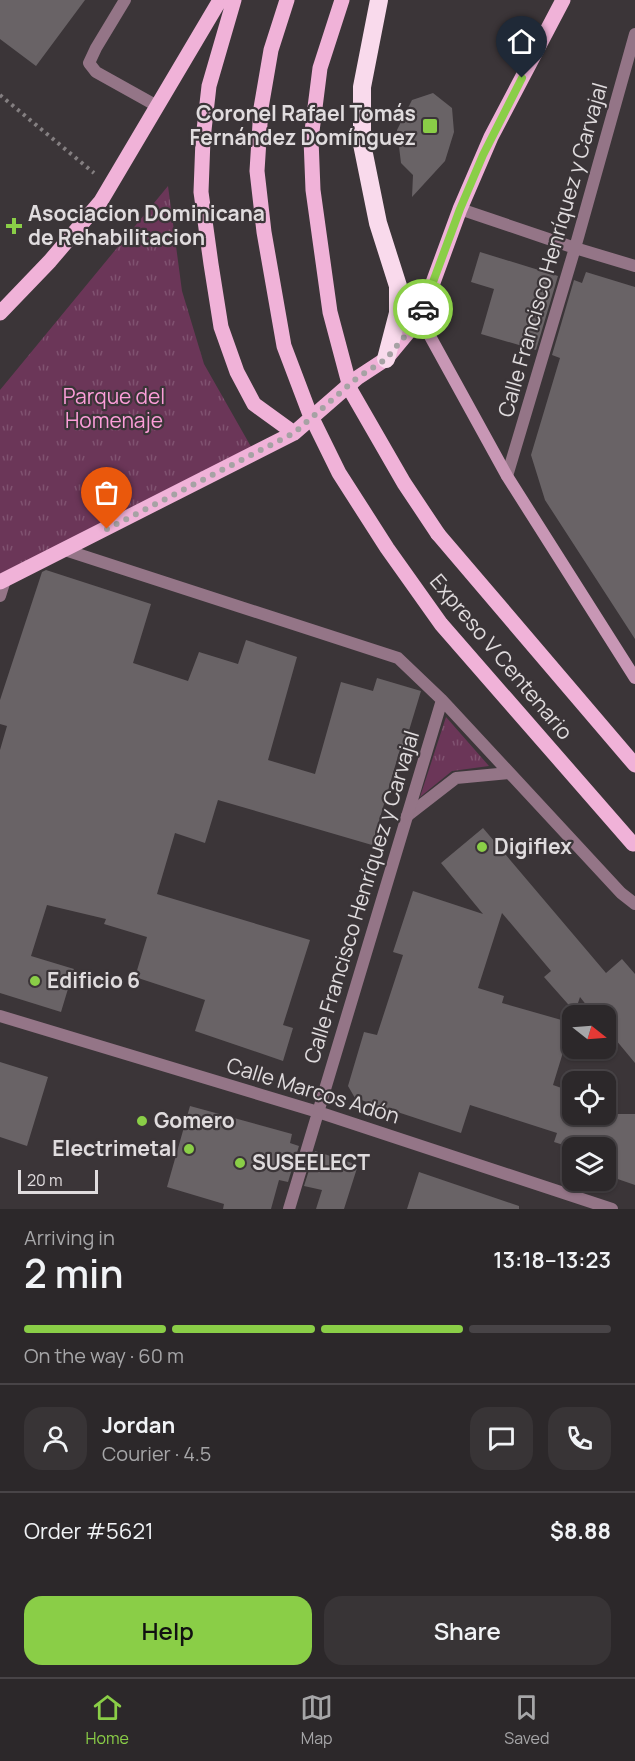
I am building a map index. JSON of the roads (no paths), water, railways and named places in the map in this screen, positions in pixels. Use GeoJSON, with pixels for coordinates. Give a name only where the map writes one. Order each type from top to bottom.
{"type":"FeatureCollection","features":[{"type":"Feature","properties":{"kind":"highway"},"geometry":{"type":"LineString","coordinates":[[379,0],[362,87],[362,144],[378,223],[398,286],[398,313],[386,359]]}},
{"type":"Feature","properties":{"kind":"main road"},"geometry":{"type":"LineString","coordinates":[[0,313],[50,261],[101,201],[220,0]]}},
{"type":"Feature","properties":{"kind":"main road"},"geometry":{"type":"LineString","coordinates":[[234,0],[209,86],[202,139],[201,192],[209,254],[221,327],[237,372],[254,404],[294,433]]}},
{"type":"Feature","properties":{"kind":"main road","name":"Expreso V Centenario"},"geometry":{"type":"LineString","coordinates":[[287,0],[271,50],[261,108],[257,171],[264,231],[284,346],[309,412],[339,474],[387,548],[441,624],[634,845]]}},
{"type":"Feature","properties":{"kind":"main road","name":"Expreso V Centenario"},"geometry":{"type":"LineString","coordinates":[[342,0],[320,68],[311,139],[313,190],[330,312],[351,391],[404,483],[438,534],[635,765]]}},
{"type":"Feature","properties":{"kind":"main road"},"geometry":{"type":"LineString","coordinates":[[2,581],[294,433],[357,378],[386,359],[420,318],[460,209],[491,137],[562,0]]}},
{"type":"Feature","properties":{"kind":"street"},"geometry":{"type":"LineString","coordinates":[[125,0],[89,63],[96,72],[157,106]]}},
{"type":"Feature","properties":{"kind":"street","name":"Calle Francisco Henríquez y Carvajal"},"geometry":{"type":"LineString","coordinates":[[507,476],[575,248],[635,34]]}},
{"type":"Feature","properties":{"kind":"street"},"geometry":{"type":"LineString","coordinates":[[460,209],[635,266]]}},
{"type":"Feature","properties":{"kind":"street"},"geometry":{"type":"LineString","coordinates":[[420,318],[507,476],[635,678]]}},
{"type":"Feature","properties":{"kind":"street"},"geometry":{"type":"LineString","coordinates":[[65,550],[398,658],[442,700],[621,893],[635,904]]}},
{"type":"Feature","properties":{"kind":"street"},"geometry":{"type":"LineString","coordinates":[[0,596],[2,581]]}},
{"type":"Feature","properties":{"kind":"street","name":"Calle Francisco Henríquez y Carvajal"},"geometry":{"type":"LineString","coordinates":[[289,1209],[442,700]]}},
{"type":"Feature","properties":{"kind":"street"},"geometry":{"type":"LineString","coordinates":[[407,816],[456,778],[509,773]]}},
{"type":"Feature","properties":{"kind":"street","name":"Calle Marcos Adón"},"geometry":{"type":"LineString","coordinates":[[0,1016],[318,1112],[612,1209]]}},
{"type":"Feature","properties":{"kind":"place","name":"Coronel Rafael Tomás Fernández Domínguez"},"geometry":{"type":"Point","coordinates":[430,126]}},
{"type":"Feature","properties":{"kind":"place","name":"Asociacion Dominicana de Rehabilitacion"},"geometry":{"type":"Point","coordinates":[14,226]}},
{"type":"Feature","properties":{"kind":"place","name":"Digiflex"},"geometry":{"type":"Point","coordinates":[482,847]}},
{"type":"Feature","properties":{"kind":"place","name":"Edificio 6"},"geometry":{"type":"Point","coordinates":[35,981]}},
{"type":"Feature","properties":{"kind":"place","name":"Gomero"},"geometry":{"type":"Point","coordinates":[142,1121]}},
{"type":"Feature","properties":{"kind":"place","name":"Electrimetal"},"geometry":{"type":"Point","coordinates":[189,1149]}},
{"type":"Feature","properties":{"kind":"place","name":"SUSEELECT"},"geometry":{"type":"Point","coordinates":[240,1163]}},
{"type":"Feature","properties":{"kind":"park label","name":"Parque del Homenaje"},"geometry":{"type":"Point","coordinates":[114,409]}}]}
